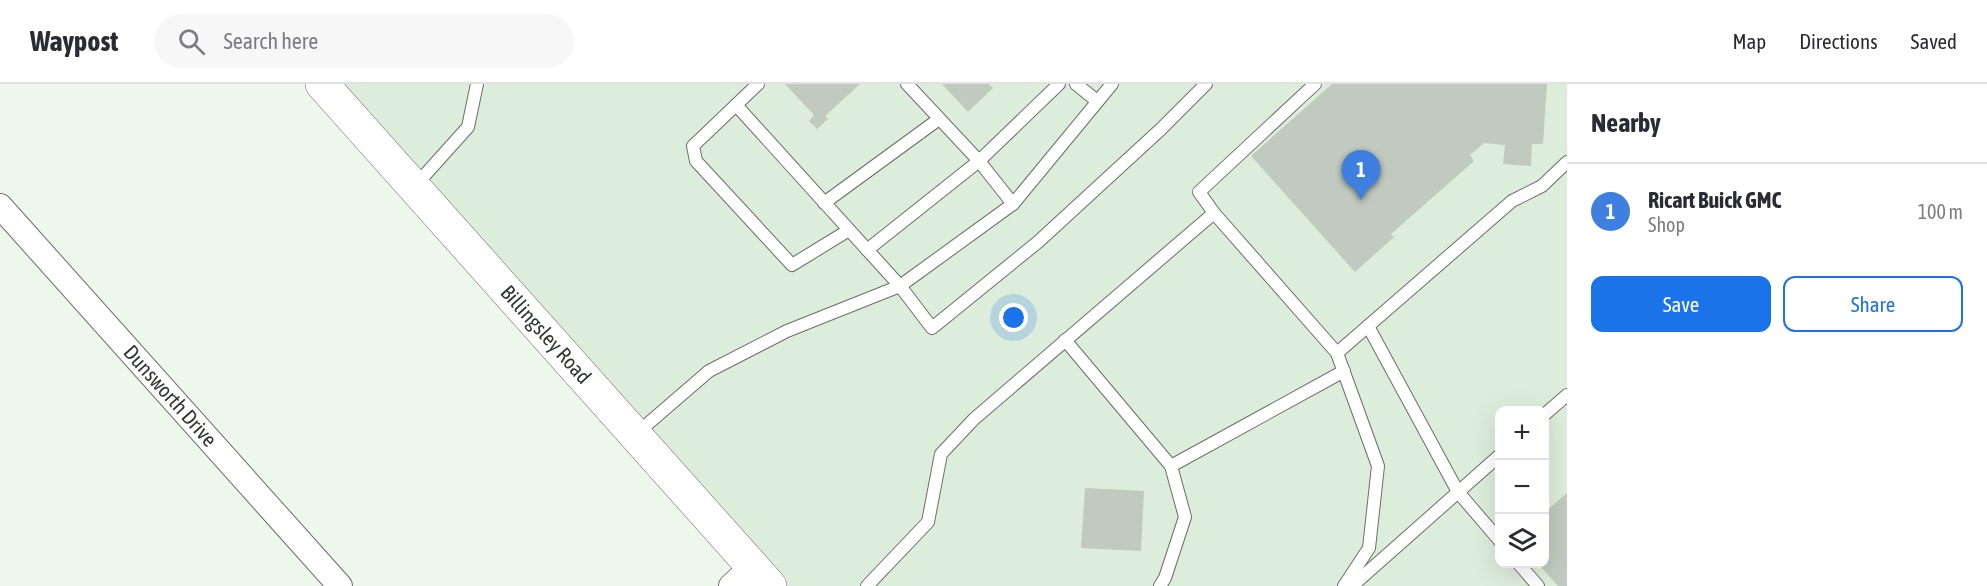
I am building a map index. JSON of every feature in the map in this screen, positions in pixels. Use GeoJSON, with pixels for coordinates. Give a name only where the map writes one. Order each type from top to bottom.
{"type":"FeatureCollection","features":[{"type":"Feature","properties":{"kind":"street","name":"Billingsley Road"},"geometry":{"type":"LineString","coordinates":[[322,84],[635,435],[751,580]]}},
{"type":"Feature","properties":{"kind":"street","name":"Dunsworth Drive"},"geometry":{"type":"LineString","coordinates":[[0,206],[340,586]]}},
{"type":"Feature","properties":{"kind":"lane"},"geometry":{"type":"LineString","coordinates":[[414,186],[468,127],[477,84]]}},
{"type":"Feature","properties":{"kind":"lane"},"geometry":{"type":"LineString","coordinates":[[758,84],[693,146],[696,161],[792,265],[849,230]]}},
{"type":"Feature","properties":{"kind":"lane"},"geometry":{"type":"LineString","coordinates":[[907,84],[979,161],[1013,204]]}},
{"type":"Feature","properties":{"kind":"lane"},"geometry":{"type":"LineString","coordinates":[[867,250],[979,161],[1059,84]]}},
{"type":"Feature","properties":{"kind":"lane"},"geometry":{"type":"LineString","coordinates":[[1076,84],[1097,101]]}},
{"type":"Feature","properties":{"kind":"lane"},"geometry":{"type":"LineString","coordinates":[[635,435],[709,371],[787,331],[900,286],[1013,204],[1112,84]]}},
{"type":"Feature","properties":{"kind":"lane"},"geometry":{"type":"LineString","coordinates":[[736,105],[900,286],[932,328],[1038,243],[1206,84]]}},
{"type":"Feature","properties":{"kind":"lane"},"geometry":{"type":"LineString","coordinates":[[1315,84],[1199,192],[1214,213],[1337,353],[1344,371],[1378,466],[1369,548],[1344,586]]}},
{"type":"Feature","properties":{"kind":"lane"},"geometry":{"type":"LineString","coordinates":[[824,203],[939,119]]}},
{"type":"Feature","properties":{"kind":"lane"},"geometry":{"type":"LineString","coordinates":[[1337,353],[1512,201],[1542,186],[1567,162]]}},
{"type":"Feature","properties":{"kind":"lane"},"geometry":{"type":"LineString","coordinates":[[867,586],[928,522],[941,454],[974,419],[1214,213]]}},
{"type":"Feature","properties":{"kind":"lane"},"geometry":{"type":"LineString","coordinates":[[1368,326],[1458,492],[1495,535]]}},
{"type":"Feature","properties":{"kind":"lane"},"geometry":{"type":"LineString","coordinates":[[1065,340],[1171,466],[1185,517],[1165,578],[1160,586]]}},
{"type":"Feature","properties":{"kind":"lane"},"geometry":{"type":"LineString","coordinates":[[1171,466],[1344,371]]}},
{"type":"Feature","properties":{"kind":"lane"},"geometry":{"type":"LineString","coordinates":[[1549,411],[1567,395]]}},
{"type":"Feature","properties":{"kind":"lane"},"geometry":{"type":"LineString","coordinates":[[1359,584],[1495,459]]}},
{"type":"Feature","properties":{"kind":"lane"},"geometry":{"type":"LineString","coordinates":[[1523,568],[1539,586]]}},
{"type":"Feature","properties":{"kind":"shaded area"},"geometry":{"type":"Polygon","coordinates":[[[322,84],[1567,84],[1567,586],[731,586],[752,567],[322,84]]]}},
{"type":"Feature","properties":{"kind":"building"},"geometry":{"type":"Polygon","coordinates":[[[785,84],[860,84],[825,116],[828,119],[817,129],[809,121],[814,115],[785,84]]]}},
{"type":"Feature","properties":{"kind":"building"},"geometry":{"type":"Polygon","coordinates":[[[942,84],[989,84],[993,88],[968,112],[942,84]]]}},
{"type":"Feature","properties":{"kind":"building"},"geometry":{"type":"Polygon","coordinates":[[[1332,84],[1547,84],[1543,144],[1532,144],[1531,166],[1503,164],[1505,145],[1484,143],[1470,155],[1474,161],[1391,234],[1394,237],[1355,272],[1251,156],[1332,84]]]}},
{"type":"Feature","properties":{"kind":"building"},"geometry":{"type":"Polygon","coordinates":[[[1085,488],[1144,491],[1141,551],[1081,548],[1085,488]]]}},
{"type":"Feature","properties":{"kind":"building"},"geometry":{"type":"Polygon","coordinates":[[[1567,493],[1567,586],[1558,586],[1542,568],[1549,568],[1549,509],[1567,493]]]}},
{"type":"Feature","properties":{"kind":"place","name":"Ricart Buick GMC"},"geometry":{"type":"Point","coordinates":[1361,200]}}]}
